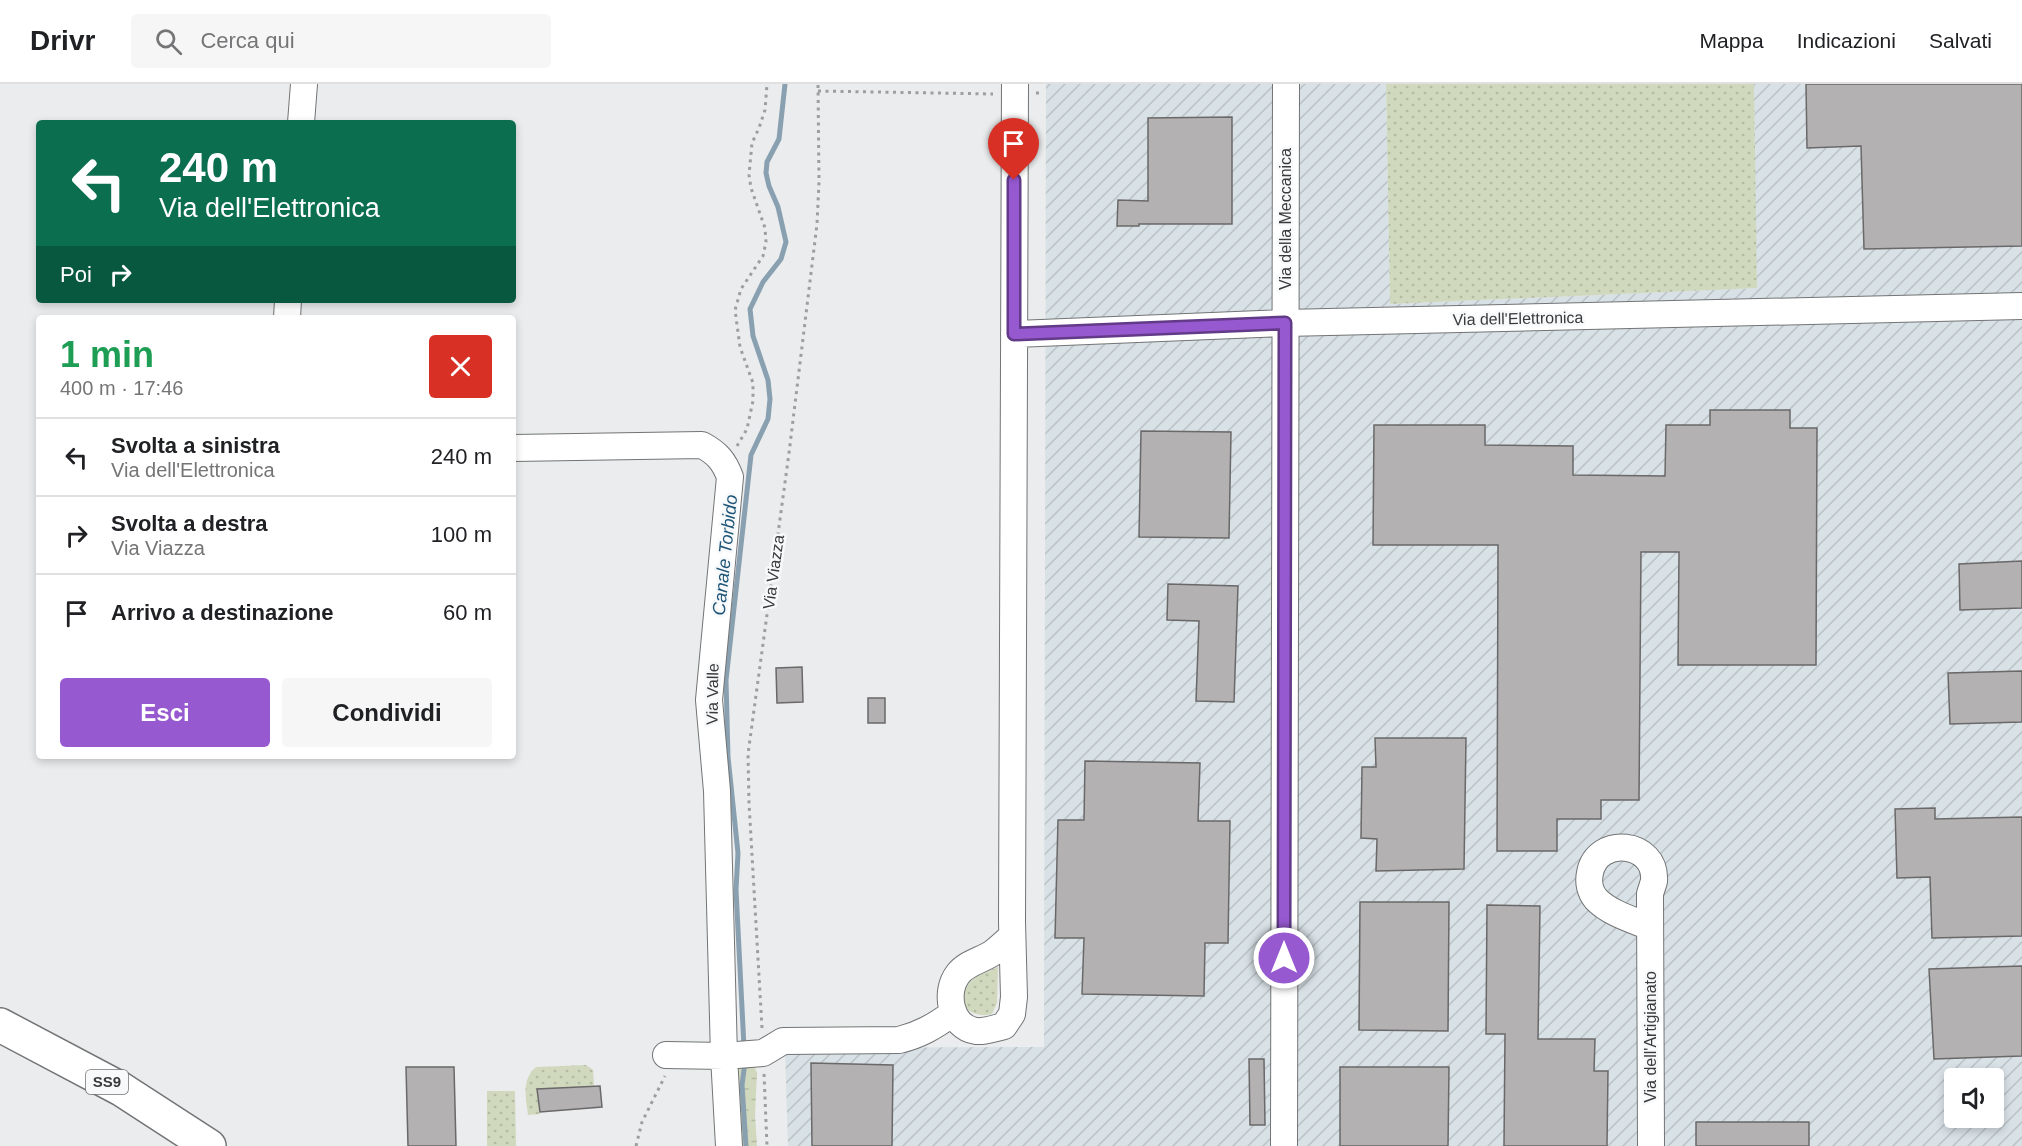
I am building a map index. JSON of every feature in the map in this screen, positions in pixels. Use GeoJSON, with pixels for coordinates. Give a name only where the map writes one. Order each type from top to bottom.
{"type":"FeatureCollection","features":[{"type":"Feature","properties":{"kind":"main road","name":"SS9"},"geometry":{"type":"LineString","coordinates":[[0,1025],[121,1089],[209,1146]]}},
{"type":"Feature","properties":{"kind":"street"},"geometry":{"type":"LineString","coordinates":[[301,120],[304,84]]}},
{"type":"Feature","properties":{"kind":"street","name":"Via della Meccanica"},"geometry":{"type":"LineString","coordinates":[[1284,1146],[1286,84]]}},
{"type":"Feature","properties":{"kind":"street"},"geometry":{"type":"LineString","coordinates":[[1012,936],[993,953],[959,971],[952,982],[950,997],[952,1012],[961,1023],[974,1031],[1004,1026],[1012,1014],[1014,997],[1012,936],[1015,89]]}},
{"type":"Feature","properties":{"kind":"street","name":"Via dell'Elettronica"},"geometry":{"type":"LineString","coordinates":[[1014,334],[1285,323],[2022,306]]}},
{"type":"Feature","properties":{"kind":"street"},"geometry":{"type":"LineString","coordinates":[[516,448],[702,445],[715,452]]}},
{"type":"Feature","properties":{"kind":"street","name":"Via Valle"},"geometry":{"type":"LineString","coordinates":[[715,452],[725,463],[730,477],[709,700],[717,791],[724,1056],[729,1146]]}},
{"type":"Feature","properties":{"kind":"street","name":"Via dell'Artigianato"},"geometry":{"type":"LineString","coordinates":[[1650,927],[1651,1146]]}},
{"type":"Feature","properties":{"kind":"street"},"geometry":{"type":"LineString","coordinates":[[666,1065],[724,1056],[763,1053],[783,1041],[907,1038],[932,1028],[952,1012]]}},
{"type":"Feature","properties":{"kind":"path"},"geometry":{"type":"LineString","coordinates":[[715,452],[738,446],[747,429],[753,401],[753,383],[740,347],[735,310],[741,289],[763,256],[766,242],[765,228],[749,176],[753,142],[765,110],[767,84]]}},
{"type":"Feature","properties":{"kind":"path","name":"Via Viazza"},"geometry":{"type":"LineString","coordinates":[[766,1146],[748,754],[789,453],[816,224],[819,183],[818,84]]}},
{"type":"Feature","properties":{"kind":"path"},"geometry":{"type":"LineString","coordinates":[[818,91],[1015,89]]}},
{"type":"Feature","properties":{"kind":"path"},"geometry":{"type":"LineString","coordinates":[[636,1146],[642,1122],[666,1065]]}},
{"type":"Feature","properties":{"kind":"shaded area"},"geometry":{"type":"Polygon","coordinates":[[[1046,84],[1386,84],[1390,304],[1756,288],[1754,84],[2022,84],[2022,1146],[788,1146],[785,1048],[1044,1047],[1046,84]]]}},
{"type":"Feature","properties":{"kind":"green space"},"geometry":{"type":"Polygon","coordinates":[[[1386,84],[1754,84],[1757,288],[1390,304],[1386,84]]]}},
{"type":"Feature","properties":{"kind":"green space"},"geometry":{"type":"Polygon","coordinates":[[[998,967],[997,1003],[992,1014],[977,1014],[966,1008],[962,997],[968,984],[974,978],[998,967]]]}},
{"type":"Feature","properties":{"kind":"green space"},"geometry":{"type":"Polygon","coordinates":[[[737,1062],[754,1065],[757,1073],[755,1115],[757,1146],[736,1146],[737,1062]]]}},
{"type":"Feature","properties":{"kind":"green space"},"geometry":{"type":"Polygon","coordinates":[[[586,1065],[593,1070],[594,1086],[537,1089],[540,1114],[528,1115],[526,1083],[536,1067],[586,1065]]]}},
{"type":"Feature","properties":{"kind":"green space"},"geometry":{"type":"Polygon","coordinates":[[[487,1091],[515,1091],[516,1146],[487,1146],[487,1091]]]}},
{"type":"Feature","properties":{"kind":"building"},"geometry":{"type":"Polygon","coordinates":[[[1806,84],[2022,84],[2022,246],[1864,249],[1861,146],[1807,148],[1806,84]]]}},
{"type":"Feature","properties":{"kind":"building"},"geometry":{"type":"Polygon","coordinates":[[[1232,117],[1232,224],[1117,226],[1118,200],[1148,201],[1148,118],[1232,117]]]}},
{"type":"Feature","properties":{"kind":"building"},"geometry":{"type":"Polygon","coordinates":[[[1710,410],[1790,410],[1790,428],[1817,428],[1816,665],[1678,665],[1679,552],[1641,552],[1639,800],[1601,800],[1601,819],[1557,819],[1557,851],[1497,851],[1498,545],[1373,545],[1374,425],[1485,425],[1485,445],[1573,446],[1573,475],[1665,476],[1666,425],[1710,425],[1710,410]]]}},
{"type":"Feature","properties":{"kind":"building"},"geometry":{"type":"Polygon","coordinates":[[[1141,431],[1231,432],[1229,538],[1139,537],[1141,431]]]}},
{"type":"Feature","properties":{"kind":"building"},"geometry":{"type":"Polygon","coordinates":[[[2022,561],[2022,608],[1960,610],[1959,564],[2022,561]]]}},
{"type":"Feature","properties":{"kind":"building"},"geometry":{"type":"Polygon","coordinates":[[[1168,584],[1238,586],[1234,702],[1196,701],[1199,621],[1167,620],[1168,584]]]}},
{"type":"Feature","properties":{"kind":"building"},"geometry":{"type":"Polygon","coordinates":[[[802,667],[803,702],[777,703],[776,668],[802,667]]]}},
{"type":"Feature","properties":{"kind":"building"},"geometry":{"type":"Polygon","coordinates":[[[2022,671],[2022,722],[1950,724],[1948,673],[2022,671]]]}},
{"type":"Feature","properties":{"kind":"building"},"geometry":{"type":"Polygon","coordinates":[[[868,698],[885,698],[885,723],[868,723],[868,698]]]}},
{"type":"Feature","properties":{"kind":"building"},"geometry":{"type":"Polygon","coordinates":[[[1375,738],[1466,738],[1464,869],[1376,871],[1377,839],[1361,838],[1362,767],[1376,767],[1375,738]]]}},
{"type":"Feature","properties":{"kind":"building"},"geometry":{"type":"Polygon","coordinates":[[[1085,761],[1200,763],[1198,821],[1230,821],[1228,943],[1205,943],[1204,996],[1082,994],[1084,938],[1055,938],[1058,820],[1084,820],[1085,761]]]}},
{"type":"Feature","properties":{"kind":"building"},"geometry":{"type":"Polygon","coordinates":[[[1935,808],[1935,819],[2022,817],[2022,936],[1932,938],[1930,877],[1897,878],[1895,809],[1935,808]]]}},
{"type":"Feature","properties":{"kind":"building"},"geometry":{"type":"Polygon","coordinates":[[[1360,902],[1449,902],[1448,1031],[1359,1030],[1360,902]]]}},
{"type":"Feature","properties":{"kind":"building"},"geometry":{"type":"Polygon","coordinates":[[[1487,905],[1540,906],[1538,1039],[1595,1039],[1594,1071],[1608,1071],[1607,1146],[1504,1146],[1505,1034],[1486,1034],[1487,905]]]}},
{"type":"Feature","properties":{"kind":"building"},"geometry":{"type":"Polygon","coordinates":[[[2022,966],[2022,1056],[1934,1059],[1929,969],[2022,966]]]}},
{"type":"Feature","properties":{"kind":"building"},"geometry":{"type":"Polygon","coordinates":[[[1249,1059],[1264,1059],[1265,1125],[1250,1125],[1249,1059]]]}},
{"type":"Feature","properties":{"kind":"building"},"geometry":{"type":"Polygon","coordinates":[[[811,1063],[893,1065],[892,1146],[812,1146],[811,1063]]]}},
{"type":"Feature","properties":{"kind":"building"},"geometry":{"type":"Polygon","coordinates":[[[406,1067],[454,1067],[456,1146],[408,1146],[406,1067]]]}},
{"type":"Feature","properties":{"kind":"building"},"geometry":{"type":"Polygon","coordinates":[[[1340,1067],[1449,1067],[1448,1146],[1340,1146],[1340,1067]]]}},
{"type":"Feature","properties":{"kind":"building"},"geometry":{"type":"Polygon","coordinates":[[[600,1086],[602,1107],[540,1112],[537,1089],[600,1086]]]}},
{"type":"Feature","properties":{"kind":"building"},"geometry":{"type":"Polygon","coordinates":[[[1696,1122],[1809,1122],[1809,1146],[1696,1146],[1696,1122]]]}},
{"type":"Feature","properties":{"kind":"waterway","name":"Canale Torbido"},"geometry":{"type":"LineString","coordinates":[[744,1047],[736,890],[738,853],[728,757],[726,680],[751,455],[768,419],[770,399],[768,380],[753,336],[750,309],[763,282],[781,259],[786,242],[778,207],[766,173],[767,162],[779,139],[785,84]]}},
{"type":"Feature","properties":{"kind":"waterway","name":"Canale Torbido"},"geometry":{"type":"LineString","coordinates":[[745,1062],[742,1085],[746,1146]]}},
{"type":"Feature","properties":{"kind":"route"},"geometry":{"type":"LineString","coordinates":[[1014,180],[1014,334],[1285,323],[1284,958]]}}]}
